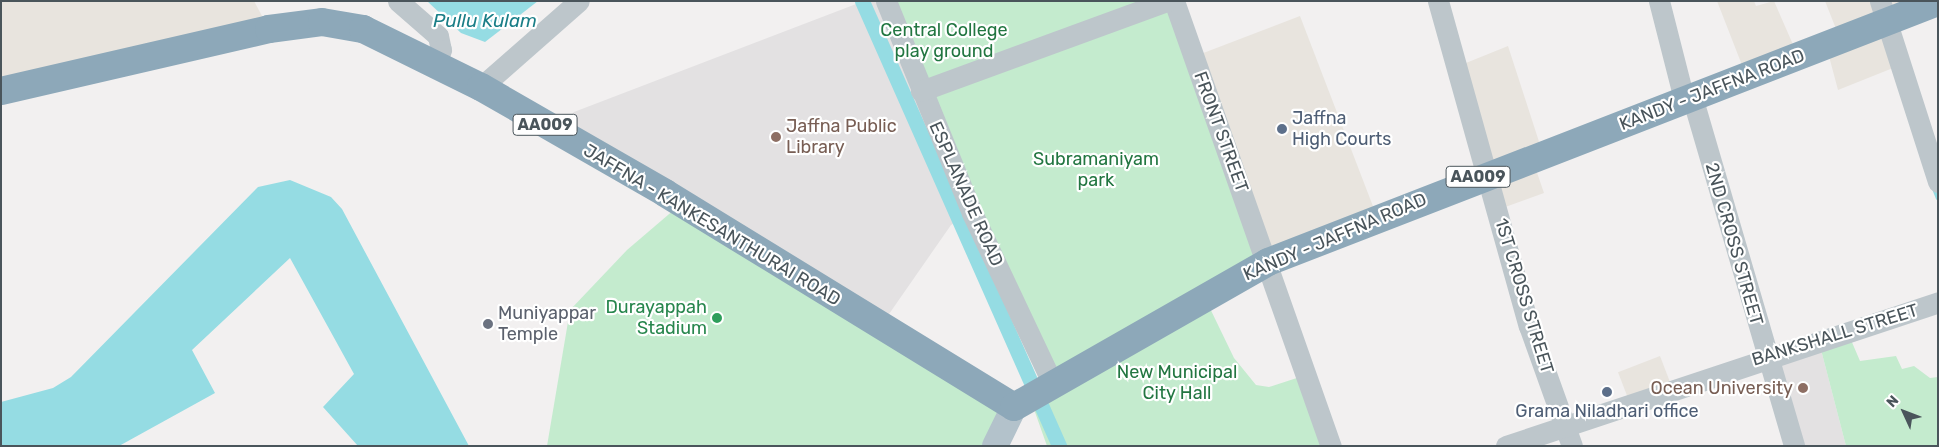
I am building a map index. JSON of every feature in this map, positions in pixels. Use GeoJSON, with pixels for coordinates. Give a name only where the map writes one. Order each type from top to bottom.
{"type":"FeatureCollection","features":[{"type":"Feature","properties":{"kind":"highway","name":"KANDY - JAFFNA ROAD"},"geometry":{"type":"LineString","coordinates":[[1014,406],[1268,262],[1487,174],[1689,101],[1883,11],[1938,2]]}},
{"type":"Feature","properties":{"kind":"highway","name":"JAFFNA - KANKESANTHURAI ROAD"},"geometry":{"type":"LineString","coordinates":[[1,92],[249,33],[322,22],[374,32],[481,87],[664,193],[1014,406]]}},
{"type":"Feature","properties":{"kind":"highway","name":"JAFFNA - KANKESANTHURAI ROAD"},"geometry":{"type":"LineString","coordinates":[[1,87],[30,86]]}},
{"type":"Feature","properties":{"kind":"main road"},"geometry":{"type":"LineString","coordinates":[[995,446],[1014,406]]}},
{"type":"Feature","properties":{"kind":"street"},"geometry":{"type":"LineString","coordinates":[[398,1],[438,36],[441,50],[435,64]]}},
{"type":"Feature","properties":{"kind":"street"},"geometry":{"type":"LineString","coordinates":[[481,87],[578,1]]}},
{"type":"Feature","properties":{"kind":"street","name":"ESPLANADE ROAD"},"geometry":{"type":"LineString","coordinates":[[886,1],[921,92],[972,213],[1053,384]]}},
{"type":"Feature","properties":{"kind":"street"},"geometry":{"type":"LineString","coordinates":[[921,92],[1167,1]]}},
{"type":"Feature","properties":{"kind":"street","name":"FRONT STREET"},"geometry":{"type":"LineString","coordinates":[[1174,1],[1268,262]]}},
{"type":"Feature","properties":{"kind":"street","name":"1ST CROSS STREET"},"geometry":{"type":"LineString","coordinates":[[1438,1],[1530,326],[1572,446]]}},
{"type":"Feature","properties":{"kind":"street","name":"2ND CROSS STREET"},"geometry":{"type":"LineString","coordinates":[[1659,1],[1794,446]]}},
{"type":"Feature","properties":{"kind":"street"},"geometry":{"type":"LineString","coordinates":[[1883,11],[1938,182]]}},
{"type":"Feature","properties":{"kind":"street"},"geometry":{"type":"LineString","coordinates":[[1268,262],[1331,446]]}},
{"type":"Feature","properties":{"kind":"street","name":"BANKSHALL STREET"},"geometry":{"type":"LineString","coordinates":[[1506,446],[1766,356],[1938,302]]}},
{"type":"Feature","properties":{"kind":"shaded area"},"geometry":{"type":"Polygon","coordinates":[[[1,1],[254,1],[269,29],[1,87],[1,1]]]}},
{"type":"Feature","properties":{"kind":"shaded area"},"geometry":{"type":"Polygon","coordinates":[[[864,1],[886,1],[972,213],[951,225],[880,327],[565,122],[574,112],[864,1]]]}},
{"type":"Feature","properties":{"kind":"shaded area"},"geometry":{"type":"Polygon","coordinates":[[[1717,1],[1754,1],[1756,6],[1774,1],[1798,56],[1747,78],[1717,1]]]}},
{"type":"Feature","properties":{"kind":"shaded area"},"geometry":{"type":"Polygon","coordinates":[[[1825,1],[1938,1],[1887,21],[1898,66],[1838,90],[1826,45],[1840,39],[1825,1]]]}},
{"type":"Feature","properties":{"kind":"shaded area","name":"Jaffna High Courts"},"geometry":{"type":"Polygon","coordinates":[[[1300,16],[1377,218],[1271,259],[1194,57],[1300,16]]]}},
{"type":"Feature","properties":{"kind":"shaded area"},"geometry":{"type":"Polygon","coordinates":[[[1508,46],[1543,154],[1532,158],[1544,193],[1497,210],[1456,67],[1508,46]]]}},
{"type":"Feature","properties":{"kind":"shaded area","name":"Ocean University"},"geometry":{"type":"Polygon","coordinates":[[[1819,342],[1846,446],[1794,446],[1766,356],[1819,342]]]}},
{"type":"Feature","properties":{"kind":"shaded area"},"geometry":{"type":"Polygon","coordinates":[[[1660,356],[1672,388],[1630,404],[1618,372],[1660,356]]]}},
{"type":"Feature","properties":{"kind":"green space","name":"Subramaniyam park"},"geometry":{"type":"Polygon","coordinates":[[[886,1],[1174,1],[1268,262],[1204,296],[1234,358],[1256,385],[1269,387],[1306,375],[1331,446],[1047,446],[1030,398],[1053,384],[886,1]]]}},
{"type":"Feature","properties":{"kind":"green space","name":"Durayappah Stadium"},"geometry":{"type":"Polygon","coordinates":[[[682,203],[1014,407],[995,446],[547,446],[570,310],[627,250],[682,203]]]}},
{"type":"Feature","properties":{"kind":"green space"},"geometry":{"type":"Polygon","coordinates":[[[1848,333],[1860,361],[1896,356],[1902,369],[1914,366],[1930,378],[1938,377],[1938,446],[1846,446],[1819,342],[1848,333]]]}},
{"type":"Feature","properties":{"kind":"water","name":"Pullu Kulam"},"geometry":{"type":"Polygon","coordinates":[[[427,1],[538,1],[485,42],[461,33],[427,1]]]}},
{"type":"Feature","properties":{"kind":"water"},"geometry":{"type":"Polygon","coordinates":[[[290,180],[331,197],[342,209],[469,446],[358,446],[323,407],[354,374],[290,258],[192,350],[215,393],[119,446],[1,446],[1,402],[53,388],[71,377],[258,187],[290,180]]]}},
{"type":"Feature","properties":{"kind":"waterway"},"geometry":{"type":"LineString","coordinates":[[862,1],[1059,446]]}},
{"type":"Feature","properties":{"kind":"waterway"},"geometry":{"type":"LineString","coordinates":[[1934,187],[1938,197]]}},
{"type":"Feature","properties":{"kind":"place","name":"Jaffna High Courts"},"geometry":{"type":"Point","coordinates":[1282,129]}},
{"type":"Feature","properties":{"kind":"place","name":"Jaffna Public Library"},"geometry":{"type":"Point","coordinates":[776,137]}},
{"type":"Feature","properties":{"kind":"place","name":"Durayappah Stadium"},"geometry":{"type":"Point","coordinates":[717,318]}},
{"type":"Feature","properties":{"kind":"place","name":"Muniyappar Temple"},"geometry":{"type":"Point","coordinates":[488,324]}},
{"type":"Feature","properties":{"kind":"place","name":"Ocean University"},"geometry":{"type":"Point","coordinates":[1803,388]}},
{"type":"Feature","properties":{"kind":"place","name":"Grama Niladhari office"},"geometry":{"type":"Point","coordinates":[1607,392]}},
{"type":"Feature","properties":{"kind":"park label","name":"Central College play ground"},"geometry":{"type":"Point","coordinates":[944,41]}},
{"type":"Feature","properties":{"kind":"park label","name":"New Municipal City Hall"},"geometry":{"type":"Point","coordinates":[1177,383]}}]}
